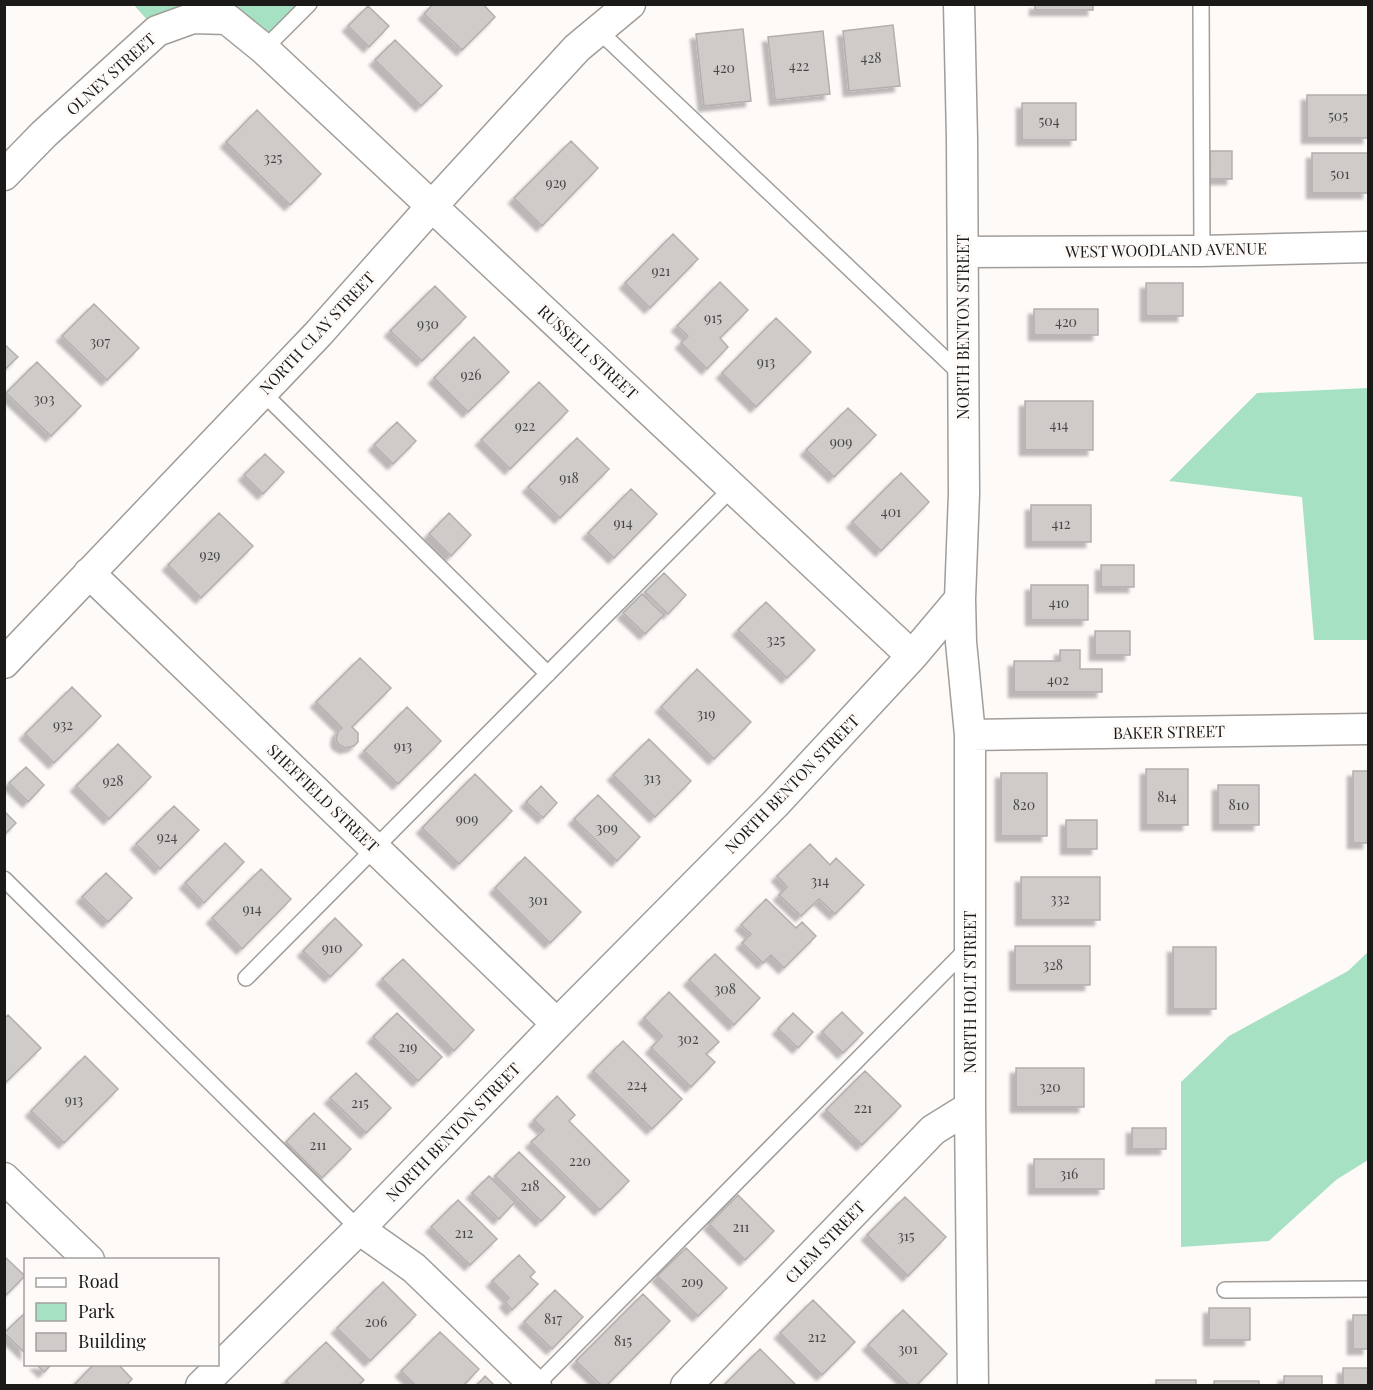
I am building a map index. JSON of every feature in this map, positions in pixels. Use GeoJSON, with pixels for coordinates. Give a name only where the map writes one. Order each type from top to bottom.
{"type":"FeatureCollection","features":[{"type":"Feature","properties":{"kind":"street","name":"NORTH CLAY STREET"},"geometry":{"type":"LineString","coordinates":[[4,663],[318,334],[577,48],[630,4]]}},
{"type":"Feature","properties":{"kind":"street","name":"NORTH BENTON STREET"},"geometry":{"type":"LineString","coordinates":[[207,1378],[359,1229],[557,1024],[775,804],[912,656],[960,599],[964,519],[959,4]]}},
{"type":"Feature","properties":{"kind":"street","name":"OLNEY STREET"},"geometry":{"type":"LineString","coordinates":[[4,175],[44,134],[157,32],[193,18],[227,19],[264,49]]}},
{"type":"Feature","properties":{"kind":"street","name":"RUSSELL STREET"},"geometry":{"type":"LineString","coordinates":[[264,49],[912,656]]}},
{"type":"Feature","properties":{"kind":"street","name":"WEST WOODLAND AVENUE"},"geometry":{"type":"LineString","coordinates":[[963,252],[1202,251],[1368,247]]}},
{"type":"Feature","properties":{"kind":"street","name":"SHEFFIELD STREET"},"geometry":{"type":"LineString","coordinates":[[89,573],[557,1024]]}},
{"type":"Feature","properties":{"kind":"street","name":"NORTH HOLT STREET"},"geometry":{"type":"LineString","coordinates":[[960,599],[961,642],[970,735],[973,1386]]}},
{"type":"Feature","properties":{"kind":"street","name":"BAKER STREET"},"geometry":{"type":"LineString","coordinates":[[970,735],[1368,729]]}},
{"type":"Feature","properties":{"kind":"street","name":"CLEM STREET"},"geometry":{"type":"LineString","coordinates":[[686,1386],[933,1130],[970,1107]]}},
{"type":"Feature","properties":{"kind":"street"},"geometry":{"type":"LineString","coordinates":[[4,1179],[87,1258]]}},
{"type":"Feature","properties":{"kind":"street"},"geometry":{"type":"LineString","coordinates":[[359,1229],[414,1268],[536,1385]]}},
{"type":"Feature","properties":{"kind":"lane"},"geometry":{"type":"LineString","coordinates":[[264,49],[309,4]]}},
{"type":"Feature","properties":{"kind":"lane"},"geometry":{"type":"LineString","coordinates":[[1201,4],[1202,251]]}},
{"type":"Feature","properties":{"kind":"lane"},"geometry":{"type":"LineString","coordinates":[[598,30],[963,376]]}},
{"type":"Feature","properties":{"kind":"lane"},"geometry":{"type":"LineString","coordinates":[[262,392],[548,674]]}},
{"type":"Feature","properties":{"kind":"lane"},"geometry":{"type":"LineString","coordinates":[[246,978],[733,488]]}},
{"type":"Feature","properties":{"kind":"lane"},"geometry":{"type":"LineString","coordinates":[[4,879],[359,1229]]}},
{"type":"Feature","properties":{"kind":"lane"},"geometry":{"type":"LineString","coordinates":[[536,1385],[970,946]]}},
{"type":"Feature","properties":{"kind":"lane"},"geometry":{"type":"LineString","coordinates":[[1225,1290],[1368,1289]]}},
{"type":"Feature","properties":{"kind":"green space"},"geometry":{"type":"Polygon","coordinates":[[[134,5],[309,5],[264,49],[227,19],[157,31],[134,5]]]}},
{"type":"Feature","properties":{"kind":"green space"},"geometry":{"type":"Polygon","coordinates":[[[1368,388],[1368,640],[1314,640],[1302,497],[1169,481],[1257,393],[1368,388]]]}},
{"type":"Feature","properties":{"kind":"green space"},"geometry":{"type":"Polygon","coordinates":[[[1368,952],[1368,1160],[1336,1180],[1269,1241],[1181,1247],[1181,1082],[1229,1036],[1348,971],[1368,952]]]}},
{"type":"Feature","properties":{"kind":"building"},"geometry":{"type":"Polygon","coordinates":[[[433,4],[483,4],[495,17],[462,50],[424,14],[433,4]]]}},
{"type":"Feature","properties":{"kind":"building"},"geometry":{"type":"Polygon","coordinates":[[[1035,4],[1093,4],[1093,10],[1035,10],[1035,4]]]}},
{"type":"Feature","properties":{"kind":"building"},"geometry":{"type":"Polygon","coordinates":[[[368,6],[389,26],[369,47],[348,26],[368,6]]]}},
{"type":"Feature","properties":{"kind":"building"},"geometry":{"type":"Polygon","coordinates":[[[893,25],[900,86],[849,91],[843,31],[893,25]]]}},
{"type":"Feature","properties":{"kind":"building"},"geometry":{"type":"Polygon","coordinates":[[[743,29],[751,101],[704,106],[696,34],[743,29]]]}},
{"type":"Feature","properties":{"kind":"building"},"geometry":{"type":"Polygon","coordinates":[[[823,31],[830,94],[775,100],[768,37],[823,31]]]}},
{"type":"Feature","properties":{"kind":"building"},"geometry":{"type":"Polygon","coordinates":[[[395,40],[442,86],[421,106],[375,60],[395,40]]]}},
{"type":"Feature","properties":{"kind":"building"},"geometry":{"type":"Polygon","coordinates":[[[1307,95],[1368,95],[1368,138],[1307,138],[1307,95]]]}},
{"type":"Feature","properties":{"kind":"building"},"geometry":{"type":"Polygon","coordinates":[[[1022,103],[1076,103],[1076,140],[1022,140],[1022,103]]]}},
{"type":"Feature","properties":{"kind":"building"},"geometry":{"type":"Polygon","coordinates":[[[257,110],[321,174],[290,205],[226,142],[257,110]]]}},
{"type":"Feature","properties":{"kind":"building"},"geometry":{"type":"Polygon","coordinates":[[[571,141],[598,168],[542,226],[514,198],[571,141]]]}},
{"type":"Feature","properties":{"kind":"building"},"geometry":{"type":"Polygon","coordinates":[[[1210,151],[1232,151],[1232,179],[1210,179],[1210,151]]]}},
{"type":"Feature","properties":{"kind":"building"},"geometry":{"type":"Polygon","coordinates":[[[1312,153],[1368,153],[1368,193],[1312,193],[1312,153]]]}},
{"type":"Feature","properties":{"kind":"building"},"geometry":{"type":"Polygon","coordinates":[[[673,234],[698,259],[650,308],[625,283],[673,234]]]}},
{"type":"Feature","properties":{"kind":"building"},"geometry":{"type":"Polygon","coordinates":[[[720,282],[748,310],[720,338],[728,347],[707,369],[681,343],[688,336],[677,326],[720,282]]]}},
{"type":"Feature","properties":{"kind":"building"},"geometry":{"type":"Polygon","coordinates":[[[1146,283],[1183,283],[1183,316],[1146,316],[1146,283]]]}},
{"type":"Feature","properties":{"kind":"building"},"geometry":{"type":"Polygon","coordinates":[[[435,286],[466,317],[422,361],[390,331],[435,286]]]}},
{"type":"Feature","properties":{"kind":"building"},"geometry":{"type":"Polygon","coordinates":[[[94,304],[139,348],[107,380],[62,336],[94,304]]]}},
{"type":"Feature","properties":{"kind":"building"},"geometry":{"type":"Polygon","coordinates":[[[1034,309],[1098,309],[1098,335],[1034,335],[1034,309]]]}},
{"type":"Feature","properties":{"kind":"building"},"geometry":{"type":"Polygon","coordinates":[[[776,318],[811,352],[756,407],[722,373],[776,318]]]}},
{"type":"Feature","properties":{"kind":"building"},"geometry":{"type":"Polygon","coordinates":[[[474,337],[509,372],[468,412],[434,378],[474,337]]]}},
{"type":"Feature","properties":{"kind":"building"},"geometry":{"type":"Polygon","coordinates":[[[4,344],[18,357],[4,370],[4,344]]]}},
{"type":"Feature","properties":{"kind":"building"},"geometry":{"type":"Polygon","coordinates":[[[37,362],[81,406],[51,436],[6,393],[37,362]]]}},
{"type":"Feature","properties":{"kind":"building"},"geometry":{"type":"Polygon","coordinates":[[[539,382],[568,411],[510,469],[481,440],[539,382]]]}},
{"type":"Feature","properties":{"kind":"building"},"geometry":{"type":"Polygon","coordinates":[[[1025,401],[1093,401],[1093,450],[1025,450],[1025,401]]]}},
{"type":"Feature","properties":{"kind":"building"},"geometry":{"type":"Polygon","coordinates":[[[848,408],[876,435],[834,477],[806,450],[848,408]]]}},
{"type":"Feature","properties":{"kind":"building"},"geometry":{"type":"Polygon","coordinates":[[[397,422],[416,441],[393,464],[374,445],[397,422]]]}},
{"type":"Feature","properties":{"kind":"building"},"geometry":{"type":"Polygon","coordinates":[[[577,438],[609,469],[560,518],[528,487],[577,438]]]}},
{"type":"Feature","properties":{"kind":"building"},"geometry":{"type":"Polygon","coordinates":[[[265,454],[284,472],[263,494],[244,475],[265,454]]]}},
{"type":"Feature","properties":{"kind":"building"},"geometry":{"type":"Polygon","coordinates":[[[901,473],[929,502],[881,551],[852,522],[901,473]]]}},
{"type":"Feature","properties":{"kind":"building"},"geometry":{"type":"Polygon","coordinates":[[[631,489],[657,514],[614,558],[588,533],[631,489]]]}},
{"type":"Feature","properties":{"kind":"building"},"geometry":{"type":"Polygon","coordinates":[[[1031,505],[1091,505],[1091,542],[1031,542],[1031,505]]]}},
{"type":"Feature","properties":{"kind":"building"},"geometry":{"type":"Polygon","coordinates":[[[219,513],[253,546],[201,598],[168,565],[219,513]]]}},
{"type":"Feature","properties":{"kind":"building"},"geometry":{"type":"Polygon","coordinates":[[[449,513],[471,535],[451,556],[429,534],[449,513]]]}},
{"type":"Feature","properties":{"kind":"building"},"geometry":{"type":"Polygon","coordinates":[[[1101,565],[1134,565],[1134,587],[1101,587],[1101,565]]]}},
{"type":"Feature","properties":{"kind":"building"},"geometry":{"type":"Polygon","coordinates":[[[664,573],[686,595],[668,614],[645,592],[664,573]]]}},
{"type":"Feature","properties":{"kind":"building"},"geometry":{"type":"Polygon","coordinates":[[[1031,585],[1088,585],[1088,620],[1031,620],[1031,585]]]}},
{"type":"Feature","properties":{"kind":"building"},"geometry":{"type":"Polygon","coordinates":[[[642,594],[664,615],[645,634],[623,613],[642,594]]]}},
{"type":"Feature","properties":{"kind":"building"},"geometry":{"type":"Polygon","coordinates":[[[766,602],[815,650],[787,678],[738,630],[766,602]]]}},
{"type":"Feature","properties":{"kind":"building"},"geometry":{"type":"Polygon","coordinates":[[[1095,631],[1130,631],[1130,655],[1095,655],[1095,631]]]}},
{"type":"Feature","properties":{"kind":"building"},"geometry":{"type":"Polygon","coordinates":[[[1060,650],[1080,650],[1080,669],[1102,669],[1102,692],[1014,692],[1014,661],[1060,661],[1060,650]]]}},
{"type":"Feature","properties":{"kind":"building"},"geometry":{"type":"Polygon","coordinates":[[[360,658],[391,688],[352,727],[358,733],[358,742],[354,746],[345,748],[338,744],[336,739],[338,731],[342,728],[316,702],[360,658]]]}},
{"type":"Feature","properties":{"kind":"building"},"geometry":{"type":"Polygon","coordinates":[[[697,669],[751,722],[714,759],[661,707],[697,669]]]}},
{"type":"Feature","properties":{"kind":"building"},"geometry":{"type":"Polygon","coordinates":[[[72,687],[101,716],[54,763],[25,734],[72,687]]]}},
{"type":"Feature","properties":{"kind":"building"},"geometry":{"type":"Polygon","coordinates":[[[407,707],[441,741],[398,784],[364,751],[407,707]]]}},
{"type":"Feature","properties":{"kind":"building"},"geometry":{"type":"Polygon","coordinates":[[[649,739],[691,781],[655,817],[613,775],[649,739]]]}},
{"type":"Feature","properties":{"kind":"building"},"geometry":{"type":"Polygon","coordinates":[[[118,744],[151,777],[109,819],[76,786],[118,744]]]}},
{"type":"Feature","properties":{"kind":"building"},"geometry":{"type":"Polygon","coordinates":[[[26,767],[44,785],[28,802],[9,783],[26,767]]]}},
{"type":"Feature","properties":{"kind":"building"},"geometry":{"type":"Polygon","coordinates":[[[1146,769],[1188,769],[1188,825],[1146,825],[1146,769]]]}},
{"type":"Feature","properties":{"kind":"building"},"geometry":{"type":"Polygon","coordinates":[[[1353,771],[1368,771],[1368,843],[1353,843],[1353,771]]]}},
{"type":"Feature","properties":{"kind":"building"},"geometry":{"type":"Polygon","coordinates":[[[1001,773],[1047,773],[1047,836],[1001,836],[1001,773]]]}},
{"type":"Feature","properties":{"kind":"building"},"geometry":{"type":"Polygon","coordinates":[[[475,774],[512,811],[459,864],[422,828],[475,774]]]}},
{"type":"Feature","properties":{"kind":"building"},"geometry":{"type":"Polygon","coordinates":[[[1218,785],[1259,785],[1259,825],[1218,825],[1218,785]]]}},
{"type":"Feature","properties":{"kind":"building"},"geometry":{"type":"Polygon","coordinates":[[[541,786],[557,803],[543,818],[526,802],[541,786]]]}},
{"type":"Feature","properties":{"kind":"building"},"geometry":{"type":"Polygon","coordinates":[[[598,795],[640,837],[617,861],[574,819],[598,795]]]}},
{"type":"Feature","properties":{"kind":"building"},"geometry":{"type":"Polygon","coordinates":[[[174,806],[199,830],[160,869],[136,844],[174,806]]]}},
{"type":"Feature","properties":{"kind":"building"},"geometry":{"type":"Polygon","coordinates":[[[4,811],[16,823],[4,835],[4,811]]]}},
{"type":"Feature","properties":{"kind":"building"},"geometry":{"type":"Polygon","coordinates":[[[1066,820],[1097,820],[1097,849],[1066,849],[1066,820]]]}},
{"type":"Feature","properties":{"kind":"building"},"geometry":{"type":"Polygon","coordinates":[[[225,843],[244,862],[204,903],[185,883],[225,843]]]}},
{"type":"Feature","properties":{"kind":"building"},"geometry":{"type":"Polygon","coordinates":[[[810,844],[830,865],[836,858],[864,885],[835,914],[819,899],[801,916],[779,895],[787,887],[777,876],[810,844]]]}},
{"type":"Feature","properties":{"kind":"building"},"geometry":{"type":"Polygon","coordinates":[[[525,857],[581,912],[550,943],[495,888],[525,857]]]}},
{"type":"Feature","properties":{"kind":"building"},"geometry":{"type":"Polygon","coordinates":[[[261,869],[291,899],[242,949],[212,918],[261,869]]]}},
{"type":"Feature","properties":{"kind":"building"},"geometry":{"type":"Polygon","coordinates":[[[106,873],[132,898],[108,922],[82,897],[106,873]]]}},
{"type":"Feature","properties":{"kind":"building"},"geometry":{"type":"Polygon","coordinates":[[[1021,877],[1100,877],[1100,920],[1021,920],[1021,877]]]}},
{"type":"Feature","properties":{"kind":"building"},"geometry":{"type":"Polygon","coordinates":[[[766,899],[796,928],[802,922],[816,936],[784,968],[771,955],[763,963],[742,943],[751,934],[741,925],[766,899]]]}},
{"type":"Feature","properties":{"kind":"building"},"geometry":{"type":"Polygon","coordinates":[[[335,918],[362,945],[330,977],[303,951],[335,918]]]}},
{"type":"Feature","properties":{"kind":"building"},"geometry":{"type":"Polygon","coordinates":[[[1015,946],[1090,946],[1090,985],[1015,985],[1015,946]]]}},
{"type":"Feature","properties":{"kind":"building"},"geometry":{"type":"Polygon","coordinates":[[[1173,947],[1216,947],[1216,1009],[1173,1009],[1173,947]]]}},
{"type":"Feature","properties":{"kind":"building"},"geometry":{"type":"Polygon","coordinates":[[[715,954],[760,998],[734,1025],[689,980],[715,954]]]}},
{"type":"Feature","properties":{"kind":"building"},"geometry":{"type":"Polygon","coordinates":[[[403,959],[474,1030],[454,1051],[382,979],[403,959]]]}},
{"type":"Feature","properties":{"kind":"building"},"geometry":{"type":"Polygon","coordinates":[[[669,992],[719,1042],[706,1054],[715,1062],[691,1087],[651,1048],[662,1036],[644,1018],[669,992]]]}},
{"type":"Feature","properties":{"kind":"building"},"geometry":{"type":"Polygon","coordinates":[[[842,1012],[863,1033],[843,1053],[822,1032],[842,1012]]]}},
{"type":"Feature","properties":{"kind":"building"},"geometry":{"type":"Polygon","coordinates":[[[397,1013],[442,1057],[418,1081],[373,1037],[397,1013]]]}},
{"type":"Feature","properties":{"kind":"building"},"geometry":{"type":"Polygon","coordinates":[[[793,1013],[813,1032],[798,1048],[778,1029],[793,1013]]]}},
{"type":"Feature","properties":{"kind":"building"},"geometry":{"type":"Polygon","coordinates":[[[8,1015],[41,1048],[4,1084],[4,1019],[8,1015]]]}},
{"type":"Feature","properties":{"kind":"building"},"geometry":{"type":"Polygon","coordinates":[[[623,1041],[682,1099],[652,1129],[593,1071],[623,1041]]]}},
{"type":"Feature","properties":{"kind":"building"},"geometry":{"type":"Polygon","coordinates":[[[85,1056],[118,1089],[64,1143],[31,1111],[85,1056]]]}},
{"type":"Feature","properties":{"kind":"building"},"geometry":{"type":"Polygon","coordinates":[[[1016,1068],[1084,1068],[1084,1107],[1016,1107],[1016,1068]]]}},
{"type":"Feature","properties":{"kind":"building"},"geometry":{"type":"Polygon","coordinates":[[[865,1071],[901,1106],[862,1145],[826,1110],[865,1071]]]}},
{"type":"Feature","properties":{"kind":"building"},"geometry":{"type":"Polygon","coordinates":[[[356,1073],[391,1108],[366,1133],[330,1098],[356,1073]]]}},
{"type":"Feature","properties":{"kind":"building"},"geometry":{"type":"Polygon","coordinates":[[[557,1096],[575,1115],[569,1121],[629,1181],[600,1210],[531,1142],[544,1130],[534,1120],[557,1096]]]}},
{"type":"Feature","properties":{"kind":"building"},"geometry":{"type":"Polygon","coordinates":[[[314,1113],[351,1149],[322,1178],[286,1142],[314,1113]]]}},
{"type":"Feature","properties":{"kind":"building"},"geometry":{"type":"Polygon","coordinates":[[[1132,1128],[1166,1128],[1166,1149],[1132,1149],[1132,1128]]]}},
{"type":"Feature","properties":{"kind":"building"},"geometry":{"type":"Polygon","coordinates":[[[519,1152],[565,1197],[541,1221],[495,1176],[519,1152]]]}},
{"type":"Feature","properties":{"kind":"building"},"geometry":{"type":"Polygon","coordinates":[[[1034,1159],[1104,1159],[1104,1189],[1034,1189],[1034,1159]]]}},
{"type":"Feature","properties":{"kind":"building"},"geometry":{"type":"Polygon","coordinates":[[[489,1176],[515,1202],[499,1219],[472,1193],[489,1176]]]}},
{"type":"Feature","properties":{"kind":"building"},"geometry":{"type":"Polygon","coordinates":[[[738,1195],[774,1231],[745,1260],[709,1224],[738,1195]]]}},
{"type":"Feature","properties":{"kind":"building"},"geometry":{"type":"Polygon","coordinates":[[[905,1197],[946,1237],[908,1276],[867,1235],[905,1197]]]}},
{"type":"Feature","properties":{"kind":"building"},"geometry":{"type":"Polygon","coordinates":[[[458,1200],[497,1239],[470,1265],[431,1227],[458,1200]]]}},
{"type":"Feature","properties":{"kind":"building"},"geometry":{"type":"Polygon","coordinates":[[[686,1248],[727,1288],[698,1316],[657,1276],[686,1248]]]}},
{"type":"Feature","properties":{"kind":"building"},"geometry":{"type":"Polygon","coordinates":[[[519,1255],[535,1272],[530,1277],[538,1284],[512,1310],[505,1302],[509,1298],[492,1281],[519,1255]]]}},
{"type":"Feature","properties":{"kind":"building"},"geometry":{"type":"Polygon","coordinates":[[[4,1256],[24,1277],[4,1297],[4,1256]]]}},
{"type":"Feature","properties":{"kind":"building"},"geometry":{"type":"Polygon","coordinates":[[[383,1282],[416,1315],[370,1361],[337,1328],[383,1282]]]}},
{"type":"Feature","properties":{"kind":"building"},"geometry":{"type":"Polygon","coordinates":[[[555,1290],[583,1317],[552,1349],[524,1322],[555,1290]]]}},
{"type":"Feature","properties":{"kind":"building"},"geometry":{"type":"Polygon","coordinates":[[[643,1294],[670,1321],[606,1386],[602,1386],[576,1361],[643,1294]]]}},
{"type":"Feature","properties":{"kind":"building"},"geometry":{"type":"Polygon","coordinates":[[[813,1300],[855,1342],[822,1375],[780,1333],[813,1300]]]}},
{"type":"Feature","properties":{"kind":"building"},"geometry":{"type":"Polygon","coordinates":[[[1209,1308],[1250,1308],[1250,1340],[1209,1340],[1209,1308]]]}},
{"type":"Feature","properties":{"kind":"building"},"geometry":{"type":"Polygon","coordinates":[[[903,1310],[947,1354],[916,1386],[910,1386],[868,1345],[903,1310]]]}},
{"type":"Feature","properties":{"kind":"building"},"geometry":{"type":"Polygon","coordinates":[[[24,1314],[24,1352],[4,1333],[24,1314]]]}},
{"type":"Feature","properties":{"kind":"building"},"geometry":{"type":"Polygon","coordinates":[[[1353,1315],[1368,1315],[1368,1349],[1353,1349],[1353,1315]]]}},
{"type":"Feature","properties":{"kind":"building"},"geometry":{"type":"Polygon","coordinates":[[[440,1332],[479,1369],[463,1386],[416,1386],[401,1371],[440,1332]]]}},
{"type":"Feature","properties":{"kind":"building"},"geometry":{"type":"Polygon","coordinates":[[[326,1342],[364,1380],[358,1386],[291,1386],[286,1381],[326,1342]]]}},
{"type":"Feature","properties":{"kind":"building"},"geometry":{"type":"Polygon","coordinates":[[[760,1349],[797,1386],[723,1386],[760,1349]]]}},
{"type":"Feature","properties":{"kind":"building"},"geometry":{"type":"Polygon","coordinates":[[[38,1366],[50,1366],[44,1372],[38,1366]]]}},
{"type":"Feature","properties":{"kind":"building"},"geometry":{"type":"Polygon","coordinates":[[[92,1366],[120,1366],[132,1379],[126,1386],[73,1386],[92,1366]]]}},
{"type":"Feature","properties":{"kind":"building"},"geometry":{"type":"Polygon","coordinates":[[[1343,1368],[1368,1368],[1368,1386],[1343,1386],[1343,1368]]]}},
{"type":"Feature","properties":{"kind":"building"},"geometry":{"type":"Polygon","coordinates":[[[485,1376],[495,1386],[476,1386],[485,1376]]]}},
{"type":"Feature","properties":{"kind":"building"},"geometry":{"type":"Polygon","coordinates":[[[1284,1376],[1322,1376],[1322,1386],[1284,1386],[1284,1376]]]}},
{"type":"Feature","properties":{"kind":"building"},"geometry":{"type":"Polygon","coordinates":[[[1156,1380],[1196,1380],[1196,1386],[1156,1386],[1156,1380]]]}},
{"type":"Feature","properties":{"kind":"building"},"geometry":{"type":"Polygon","coordinates":[[[1214,1381],[1259,1381],[1259,1386],[1214,1386],[1214,1381]]]}}]}
